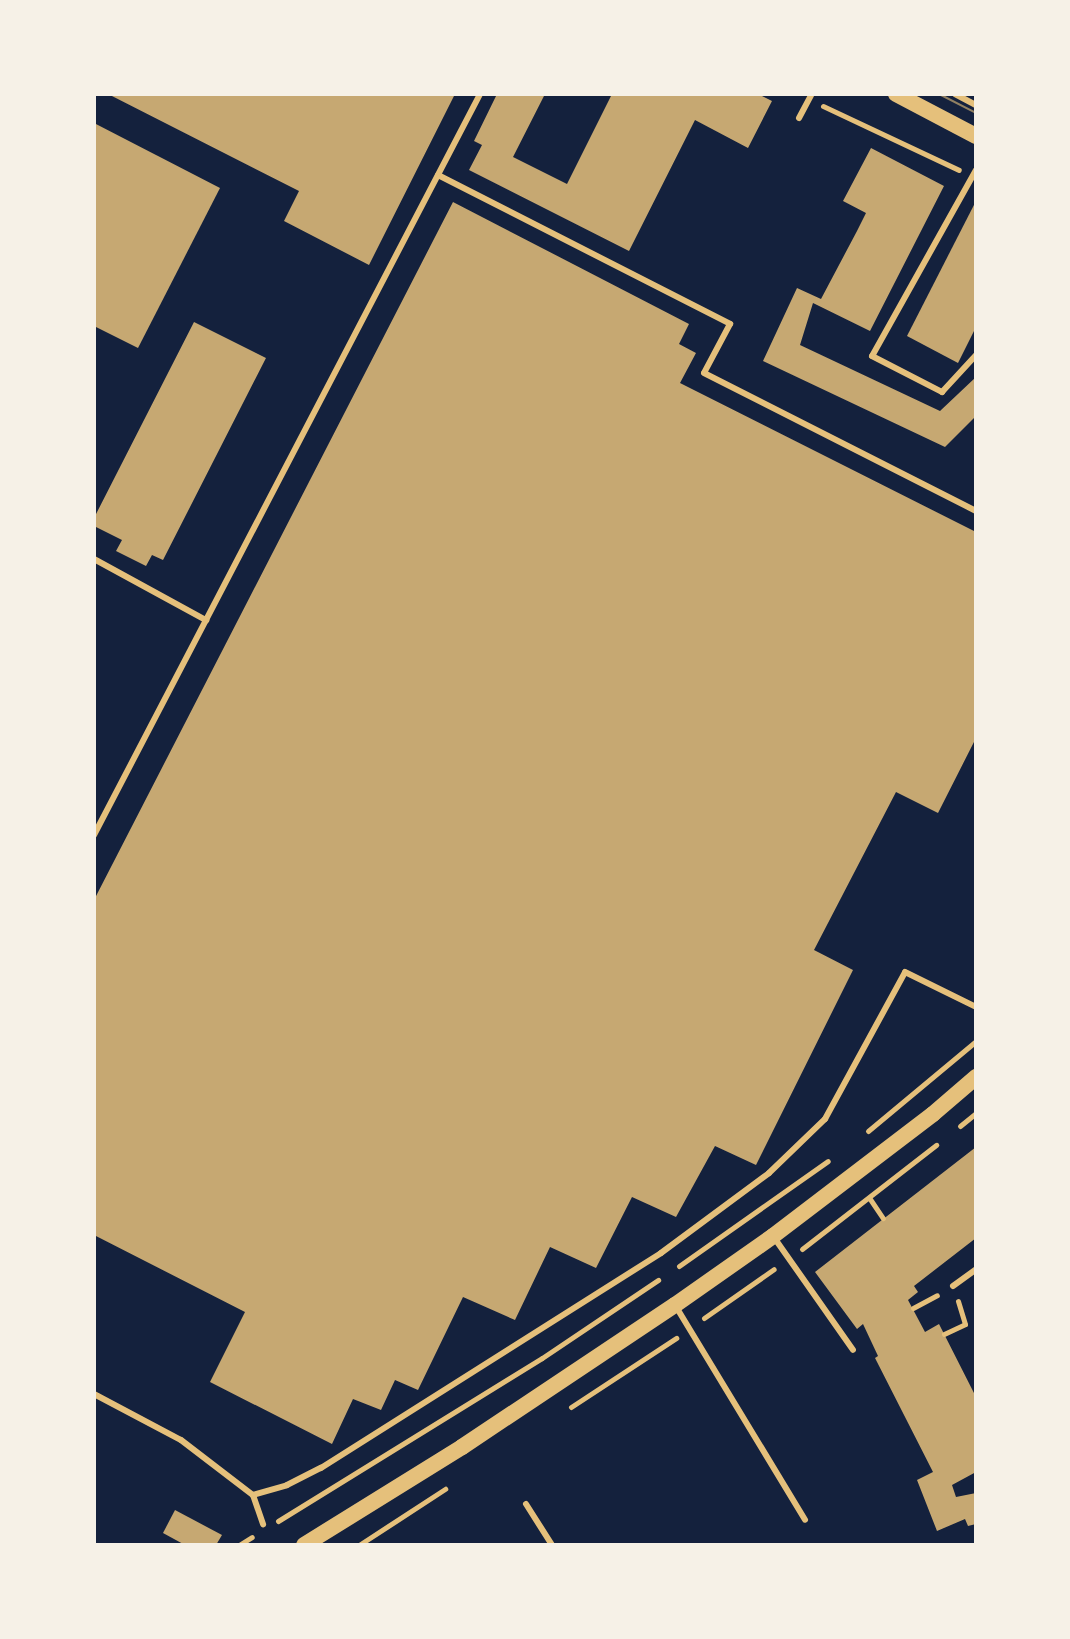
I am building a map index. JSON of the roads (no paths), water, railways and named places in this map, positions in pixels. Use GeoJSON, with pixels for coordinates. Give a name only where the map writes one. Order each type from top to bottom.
{"type":"FeatureCollection","features":[{"type":"Feature","properties":{"kind":"main road"},"geometry":{"type":"LineString","coordinates":[[896,94],[976,136]]}},
{"type":"Feature","properties":{"kind":"main road"},"geometry":{"type":"LineString","coordinates":[[304,1545],[462,1447],[675,1305],[773,1236],[933,1114],[976,1077]]}},
{"type":"Feature","properties":{"kind":"lane"},"geometry":{"type":"LineString","coordinates":[[94,835],[480,94]]}},
{"type":"Feature","properties":{"kind":"lane"},"geometry":{"type":"LineString","coordinates":[[955,94],[976,105]]}},
{"type":"Feature","properties":{"kind":"lane"},"geometry":{"type":"LineString","coordinates":[[799,118],[810,96]]}},
{"type":"Feature","properties":{"kind":"lane"},"geometry":{"type":"LineString","coordinates":[[974,173],[872,356],[942,392],[976,355]]}},
{"type":"Feature","properties":{"kind":"lane"},"geometry":{"type":"LineString","coordinates":[[438,175],[730,324],[704,373],[976,511]]}},
{"type":"Feature","properties":{"kind":"lane"},"geometry":{"type":"LineString","coordinates":[[94,559],[206,620]]}},
{"type":"Feature","properties":{"kind":"lane"},"geometry":{"type":"LineString","coordinates":[[253,1495],[287,1485],[321,1468],[661,1253],[769,1173],[825,1119],[905,972],[976,1007]]}},
{"type":"Feature","properties":{"kind":"lane"},"geometry":{"type":"LineString","coordinates":[[773,1236],[853,1350]]}},
{"type":"Feature","properties":{"kind":"lane"},"geometry":{"type":"LineString","coordinates":[[953,1286],[976,1269]]}},
{"type":"Feature","properties":{"kind":"lane"},"geometry":{"type":"LineString","coordinates":[[675,1305],[805,1520]]}},
{"type":"Feature","properties":{"kind":"lane"},"geometry":{"type":"LineString","coordinates":[[94,1394],[181,1440],[253,1495],[263,1524]]}},
{"type":"Feature","properties":{"kind":"lane"},"geometry":{"type":"LineString","coordinates":[[526,1504],[552,1545]]}},
{"type":"Feature","properties":{"kind":"tram line"},"geometry":{"type":"LineString","coordinates":[[939,94],[976,113]]}}]}
